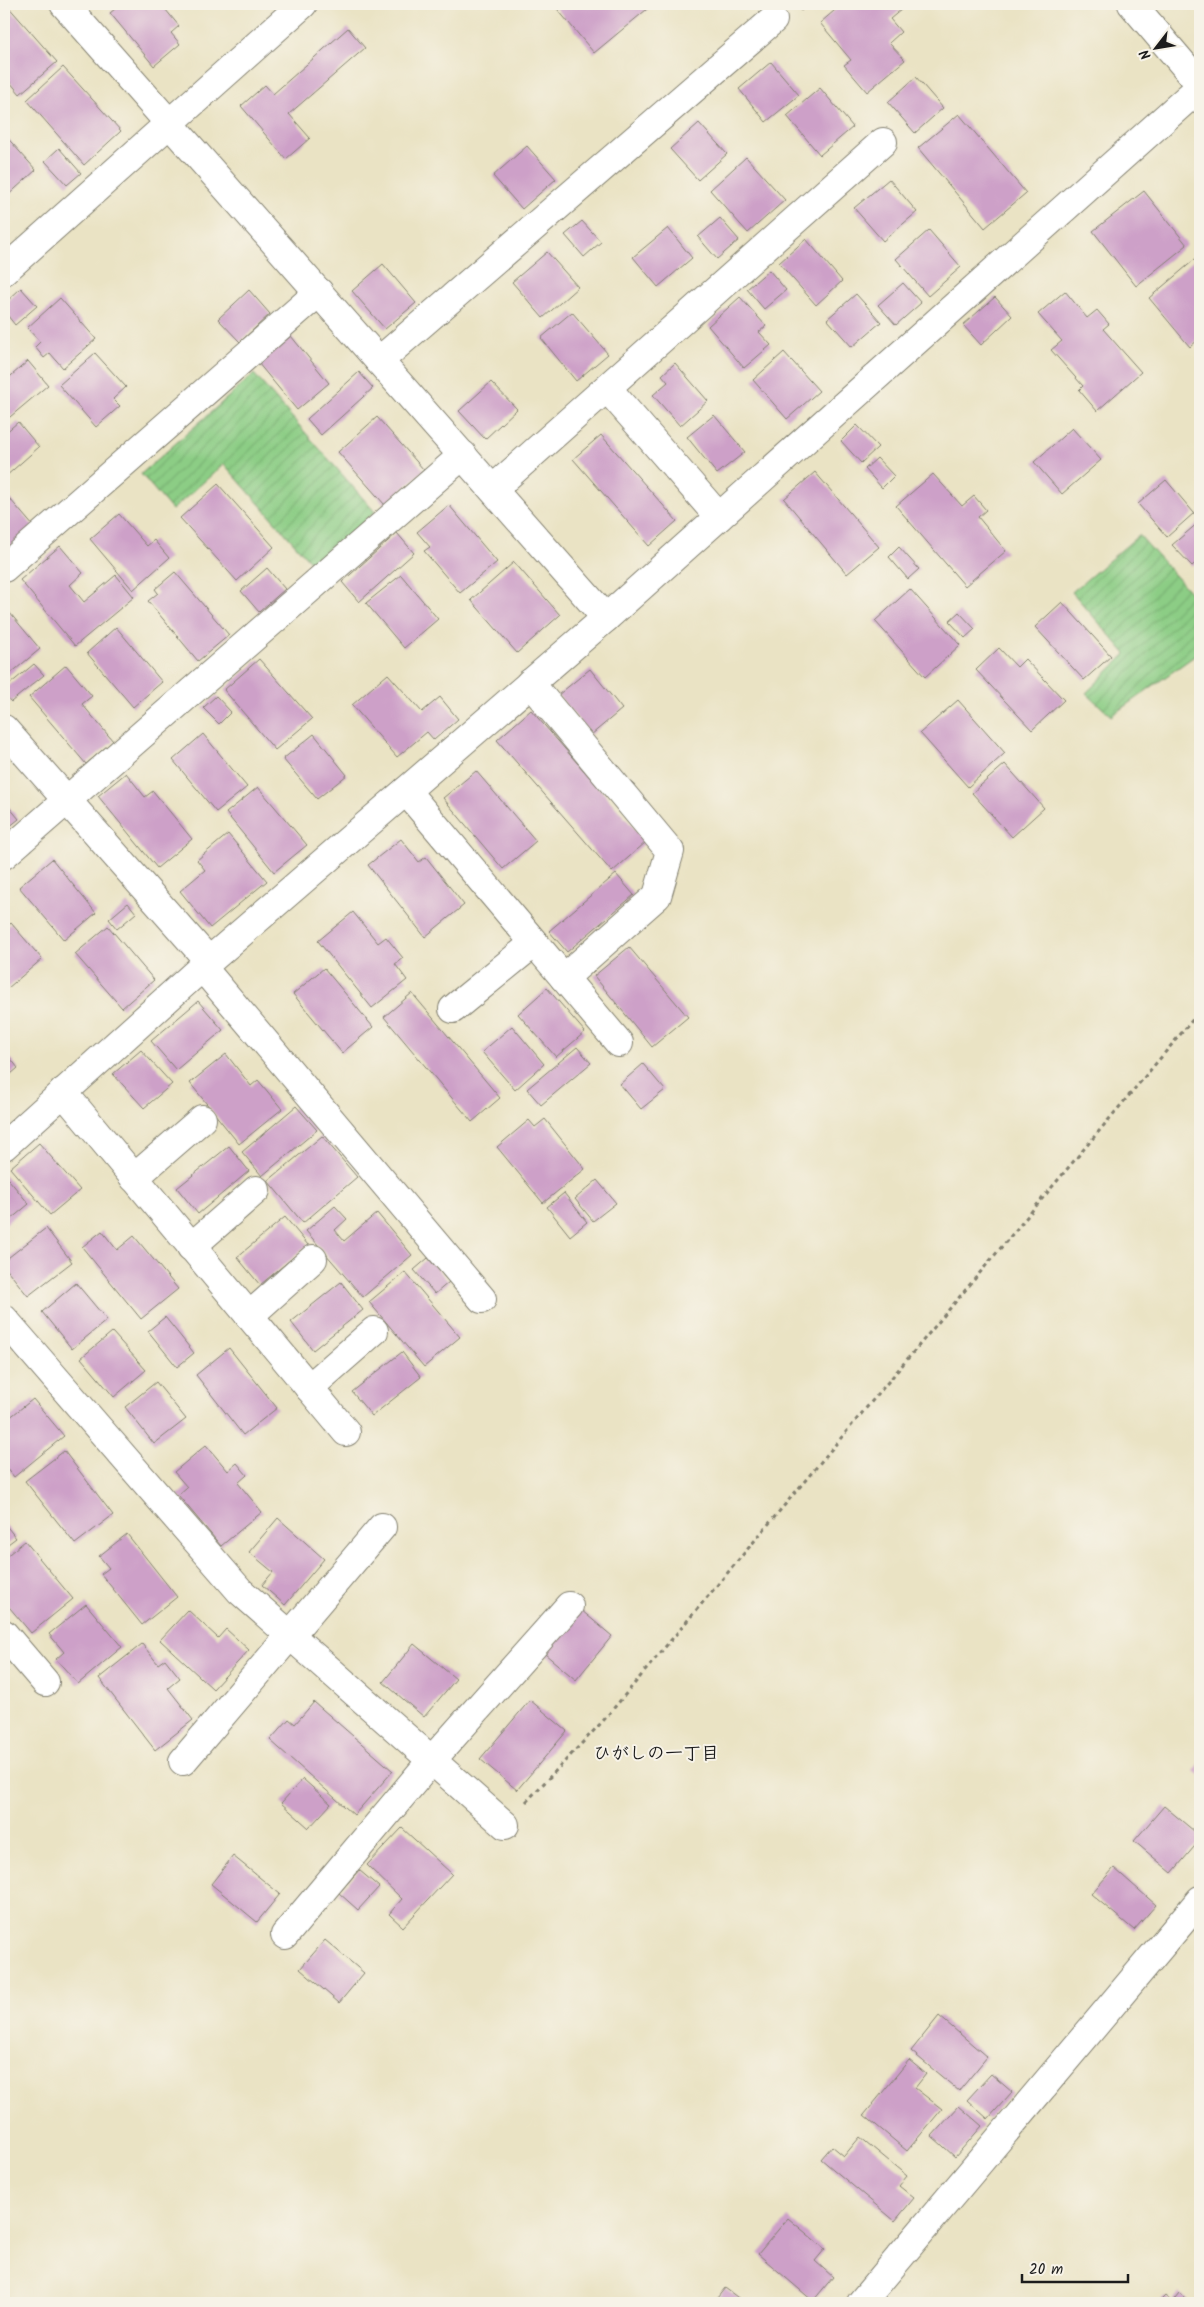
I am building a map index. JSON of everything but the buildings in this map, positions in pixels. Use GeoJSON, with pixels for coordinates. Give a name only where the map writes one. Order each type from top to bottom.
{"type":"FeatureCollection","features":[{"type":"Feature","properties":{"kind":"street"},"geometry":{"type":"LineString","coordinates":[[64,4],[606,618]]}},
{"type":"Feature","properties":{"kind":"street"},"geometry":{"type":"LineString","coordinates":[[4,271],[303,4]]}},
{"type":"Feature","properties":{"kind":"street"},"geometry":{"type":"LineString","coordinates":[[4,1146],[205,964],[606,618],[1200,86],[1132,4]]}},
{"type":"Feature","properties":{"kind":"street"},"geometry":{"type":"LineString","coordinates":[[379,360],[773,20]]}},
{"type":"Feature","properties":{"kind":"street"},"geometry":{"type":"LineString","coordinates":[[493,489],[882,142]]}},
{"type":"Feature","properties":{"kind":"street"},"geometry":{"type":"LineString","coordinates":[[4,568],[319,292]]}},
{"type":"Feature","properties":{"kind":"street"},"geometry":{"type":"LineString","coordinates":[[607,388],[719,517]]}},
{"type":"Feature","properties":{"kind":"street"},"geometry":{"type":"LineString","coordinates":[[4,855],[463,455]]}},
{"type":"Feature","properties":{"kind":"street"},"geometry":{"type":"LineString","coordinates":[[530,683],[670,851],[657,896],[564,978]]}},
{"type":"Feature","properties":{"kind":"street"},"geometry":{"type":"LineString","coordinates":[[4,729],[67,800],[205,964],[482,1299]]}},
{"type":"Feature","properties":{"kind":"street"},"geometry":{"type":"LineString","coordinates":[[406,791],[620,1043]]}},
{"type":"Feature","properties":{"kind":"street"},"geometry":{"type":"LineString","coordinates":[[453,1010],[534,942]]}},
{"type":"Feature","properties":{"kind":"street"},"geometry":{"type":"LineString","coordinates":[[63,1092],[346,1432]]}},
{"type":"Feature","properties":{"kind":"street"},"geometry":{"type":"LineString","coordinates":[[134,1178],[202,1120]]}},
{"type":"Feature","properties":{"kind":"street"},"geometry":{"type":"LineString","coordinates":[[191,1247],[256,1190]]}},
{"type":"Feature","properties":{"kind":"street"},"geometry":{"type":"LineString","coordinates":[[249,1316],[313,1259]]}},
{"type":"Feature","properties":{"kind":"street"},"geometry":{"type":"LineString","coordinates":[[4,1319],[240,1592],[504,1825]]}},
{"type":"Feature","properties":{"kind":"street"},"geometry":{"type":"LineString","coordinates":[[309,1388],[374,1332]]}},
{"type":"Feature","properties":{"kind":"street"},"geometry":{"type":"LineString","coordinates":[[183,1761],[382,1527]]}},
{"type":"Feature","properties":{"kind":"street"},"geometry":{"type":"LineString","coordinates":[[285,1935],[431,1761],[569,1606]]}},
{"type":"Feature","properties":{"kind":"street"},"geometry":{"type":"LineString","coordinates":[[4,1634],[45,1682]]}},
{"type":"Feature","properties":{"kind":"street"},"geometry":{"type":"LineString","coordinates":[[861,2303],[1200,1900]]}},
{"type":"Feature","properties":{"kind":"path"},"geometry":{"type":"LineString","coordinates":[[504,1825],[603,1721],[1200,1011]]}},
{"type":"Feature","properties":{"kind":"green space"},"geometry":{"type":"Polygon","coordinates":[[[254,374],[375,512],[314,566],[224,464],[172,510],[141,474],[254,374]]]}},
{"type":"Feature","properties":{"kind":"green space"},"geometry":{"type":"Polygon","coordinates":[[[1139,535],[1200,603],[1200,652],[1111,716],[1086,693],[1126,654],[1072,592],[1139,535]]]}},
{"type":"Feature","properties":{"kind":"district","name":"ひがしの一丁目"},"geometry":{"type":"Point","coordinates":[656,1753]}}]}
